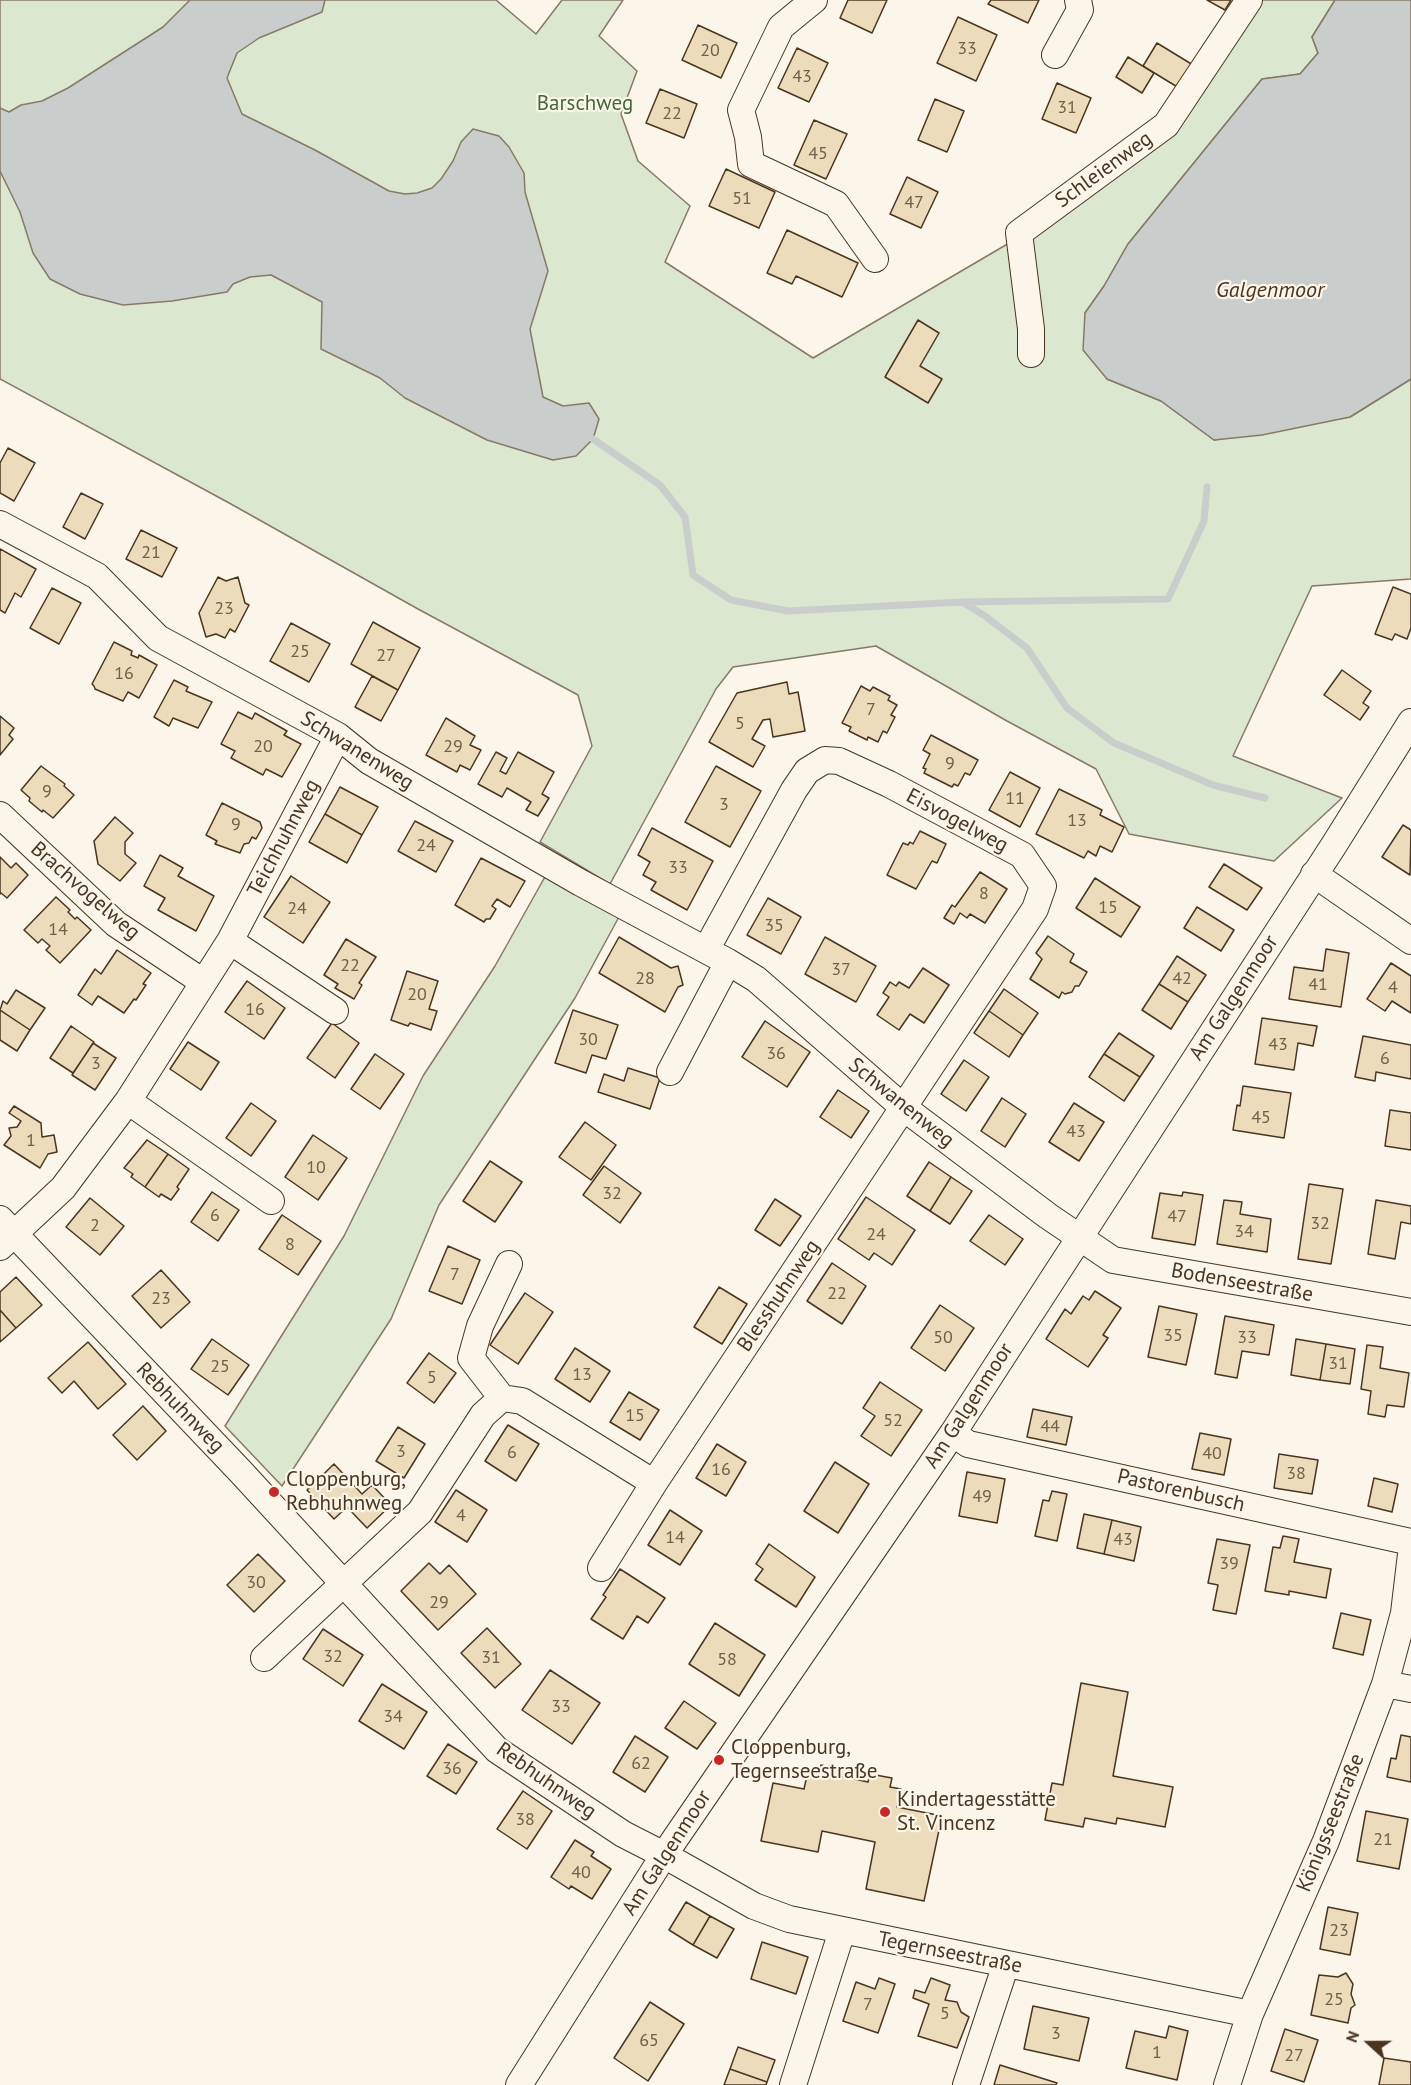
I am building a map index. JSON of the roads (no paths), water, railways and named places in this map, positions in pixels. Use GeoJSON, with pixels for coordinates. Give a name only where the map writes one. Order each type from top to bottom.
{"type":"FeatureCollection","features":[{"type":"Feature","properties":{"kind":"street"},"geometry":{"type":"LineString","coordinates":[[814,0],[781,27],[741,110],[748,137],[751,164],[836,204],[875,259]]}},
{"type":"Feature","properties":{"kind":"street"},"geometry":{"type":"LineString","coordinates":[[1055,55],[1080,10],[1078,0]]}},
{"type":"Feature","properties":{"kind":"street","name":"Schleienweg"},"geometry":{"type":"LineString","coordinates":[[1031,354],[1031,329],[1019,233],[1166,125],[1249,0]]}},
{"type":"Feature","properties":{"kind":"street","name":"Schwanenweg"},"geometry":{"type":"LineString","coordinates":[[0,524],[97,576],[158,638],[338,736],[369,761],[581,883],[756,979],[904,1108],[1079,1238]]}},
{"type":"Feature","properties":{"kind":"street","name":"Am Galgenmoor"},"geometry":{"type":"LineString","coordinates":[[519,2085],[664,1855],[953,1433],[1411,722]]}},
{"type":"Feature","properties":{"kind":"street","name":"Teichhuhnweg"},"geometry":{"type":"LineString","coordinates":[[5,1233],[63,1188],[128,1101],[230,941],[338,736]]}},
{"type":"Feature","properties":{"kind":"street","name":"Eisvogelweg"},"geometry":{"type":"LineString","coordinates":[[717,956],[794,790],[807,771],[825,760],[840,761],[889,784],[1022,855],[1043,886],[1035,909],[904,1108]]}},
{"type":"Feature","properties":{"kind":"street","name":"Brachvogelweg"},"geometry":{"type":"LineString","coordinates":[[0,815],[116,924],[202,982]]}},
{"type":"Feature","properties":{"kind":"street"},"geometry":{"type":"LineString","coordinates":[[1314,874],[1411,941]]}},
{"type":"Feature","properties":{"kind":"street"},"geometry":{"type":"LineString","coordinates":[[230,941],[335,1011]]}},
{"type":"Feature","properties":{"kind":"street"},"geometry":{"type":"LineString","coordinates":[[670,1072],[717,956]]}},
{"type":"Feature","properties":{"kind":"street"},"geometry":{"type":"LineString","coordinates":[[128,1101],[271,1201]]}},
{"type":"Feature","properties":{"kind":"street","name":"Blesshuhnweg"},"geometry":{"type":"LineString","coordinates":[[601,1568],[654,1484],[904,1108]]}},
{"type":"Feature","properties":{"kind":"street","name":"Rebhuhnweg"},"geometry":{"type":"LineString","coordinates":[[5,1233],[240,1471],[497,1750],[623,1834],[664,1855]]}},
{"type":"Feature","properties":{"kind":"street","name":"Bodenseestraße"},"geometry":{"type":"LineString","coordinates":[[1079,1238],[1113,1260],[1411,1312]]}},
{"type":"Feature","properties":{"kind":"street"},"geometry":{"type":"LineString","coordinates":[[508,1264],[480,1326],[471,1358],[502,1398],[522,1401],[654,1484]]}},
{"type":"Feature","properties":{"kind":"street"},"geometry":{"type":"LineString","coordinates":[[264,1658],[420,1512],[483,1415],[502,1398]]}},
{"type":"Feature","properties":{"kind":"street","name":"Pastorenbusch"},"geometry":{"type":"LineString","coordinates":[[953,1433],[969,1444],[1411,1542]]}},
{"type":"Feature","properties":{"kind":"street","name":"Königsseestraße"},"geometry":{"type":"LineString","coordinates":[[1227,2085],[1250,2014],[1326,1841],[1385,1684],[1404,1613],[1411,1554]]}},
{"type":"Feature","properties":{"kind":"street"},"geometry":{"type":"LineString","coordinates":[[1385,1684],[1411,1689]]}},
{"type":"Feature","properties":{"kind":"street","name":"Tegernseestraße"},"geometry":{"type":"LineString","coordinates":[[664,1855],[754,1906],[789,1919],[842,1932],[1250,2014]]}},
{"type":"Feature","properties":{"kind":"street"},"geometry":{"type":"LineString","coordinates":[[793,2085],[842,1932]]}},
{"type":"Feature","properties":{"kind":"street"},"geometry":{"type":"LineString","coordinates":[[966,2085],[1006,1964]]}},
{"type":"Feature","properties":{"kind":"water"},"geometry":{"type":"Polygon","coordinates":[[[190,0],[325,0],[322,12],[259,38],[237,53],[227,78],[242,114],[315,150],[389,191],[405,194],[432,188],[453,161],[461,142],[473,129],[499,136],[509,147],[524,173],[525,192],[548,271],[530,329],[543,397],[563,406],[589,403],[599,419],[593,439],[576,456],[553,460],[487,440],[405,398],[380,378],[321,349],[322,302],[271,275],[250,277],[233,284],[227,292],[172,301],[123,305],[80,294],[50,279],[33,253],[20,212],[0,171],[0,108],[9,112],[21,105],[42,101],[68,88],[163,27],[190,0]]]}},
{"type":"Feature","properties":{"kind":"water","name":"Galgenmoor"},"geometry":{"type":"Polygon","coordinates":[[[1335,0],[1411,0],[1411,379],[1350,417],[1262,435],[1214,440],[1161,401],[1107,379],[1083,350],[1085,313],[1104,286],[1128,244],[1262,79],[1300,74],[1318,53],[1312,37],[1335,0]]]}},
{"type":"Feature","properties":{"kind":"waterway"},"geometry":{"type":"LineString","coordinates":[[593,439],[660,485],[685,517],[693,575],[731,600],[788,611],[962,602],[1168,599],[1204,521],[1207,487]]}},
{"type":"Feature","properties":{"kind":"waterway"},"geometry":{"type":"LineString","coordinates":[[964,603],[1027,648],[1067,708],[1114,743],[1213,785],[1265,798]]}},
{"type":"Feature","properties":{"kind":"place","name":"Cloppenburg, Rebhuhnweg"},"geometry":{"type":"Point","coordinates":[274,1492]}},
{"type":"Feature","properties":{"kind":"place","name":"Cloppenburg, Tegernseestraße"},"geometry":{"type":"Point","coordinates":[719,1760]}},
{"type":"Feature","properties":{"kind":"place","name":"Kindertagesstätte St. Vincenz"},"geometry":{"type":"Point","coordinates":[885,1812]}},
{"type":"Feature","properties":{"kind":"park label","name":"Barschweg"},"geometry":{"type":"Point","coordinates":[585,104]}}]}
